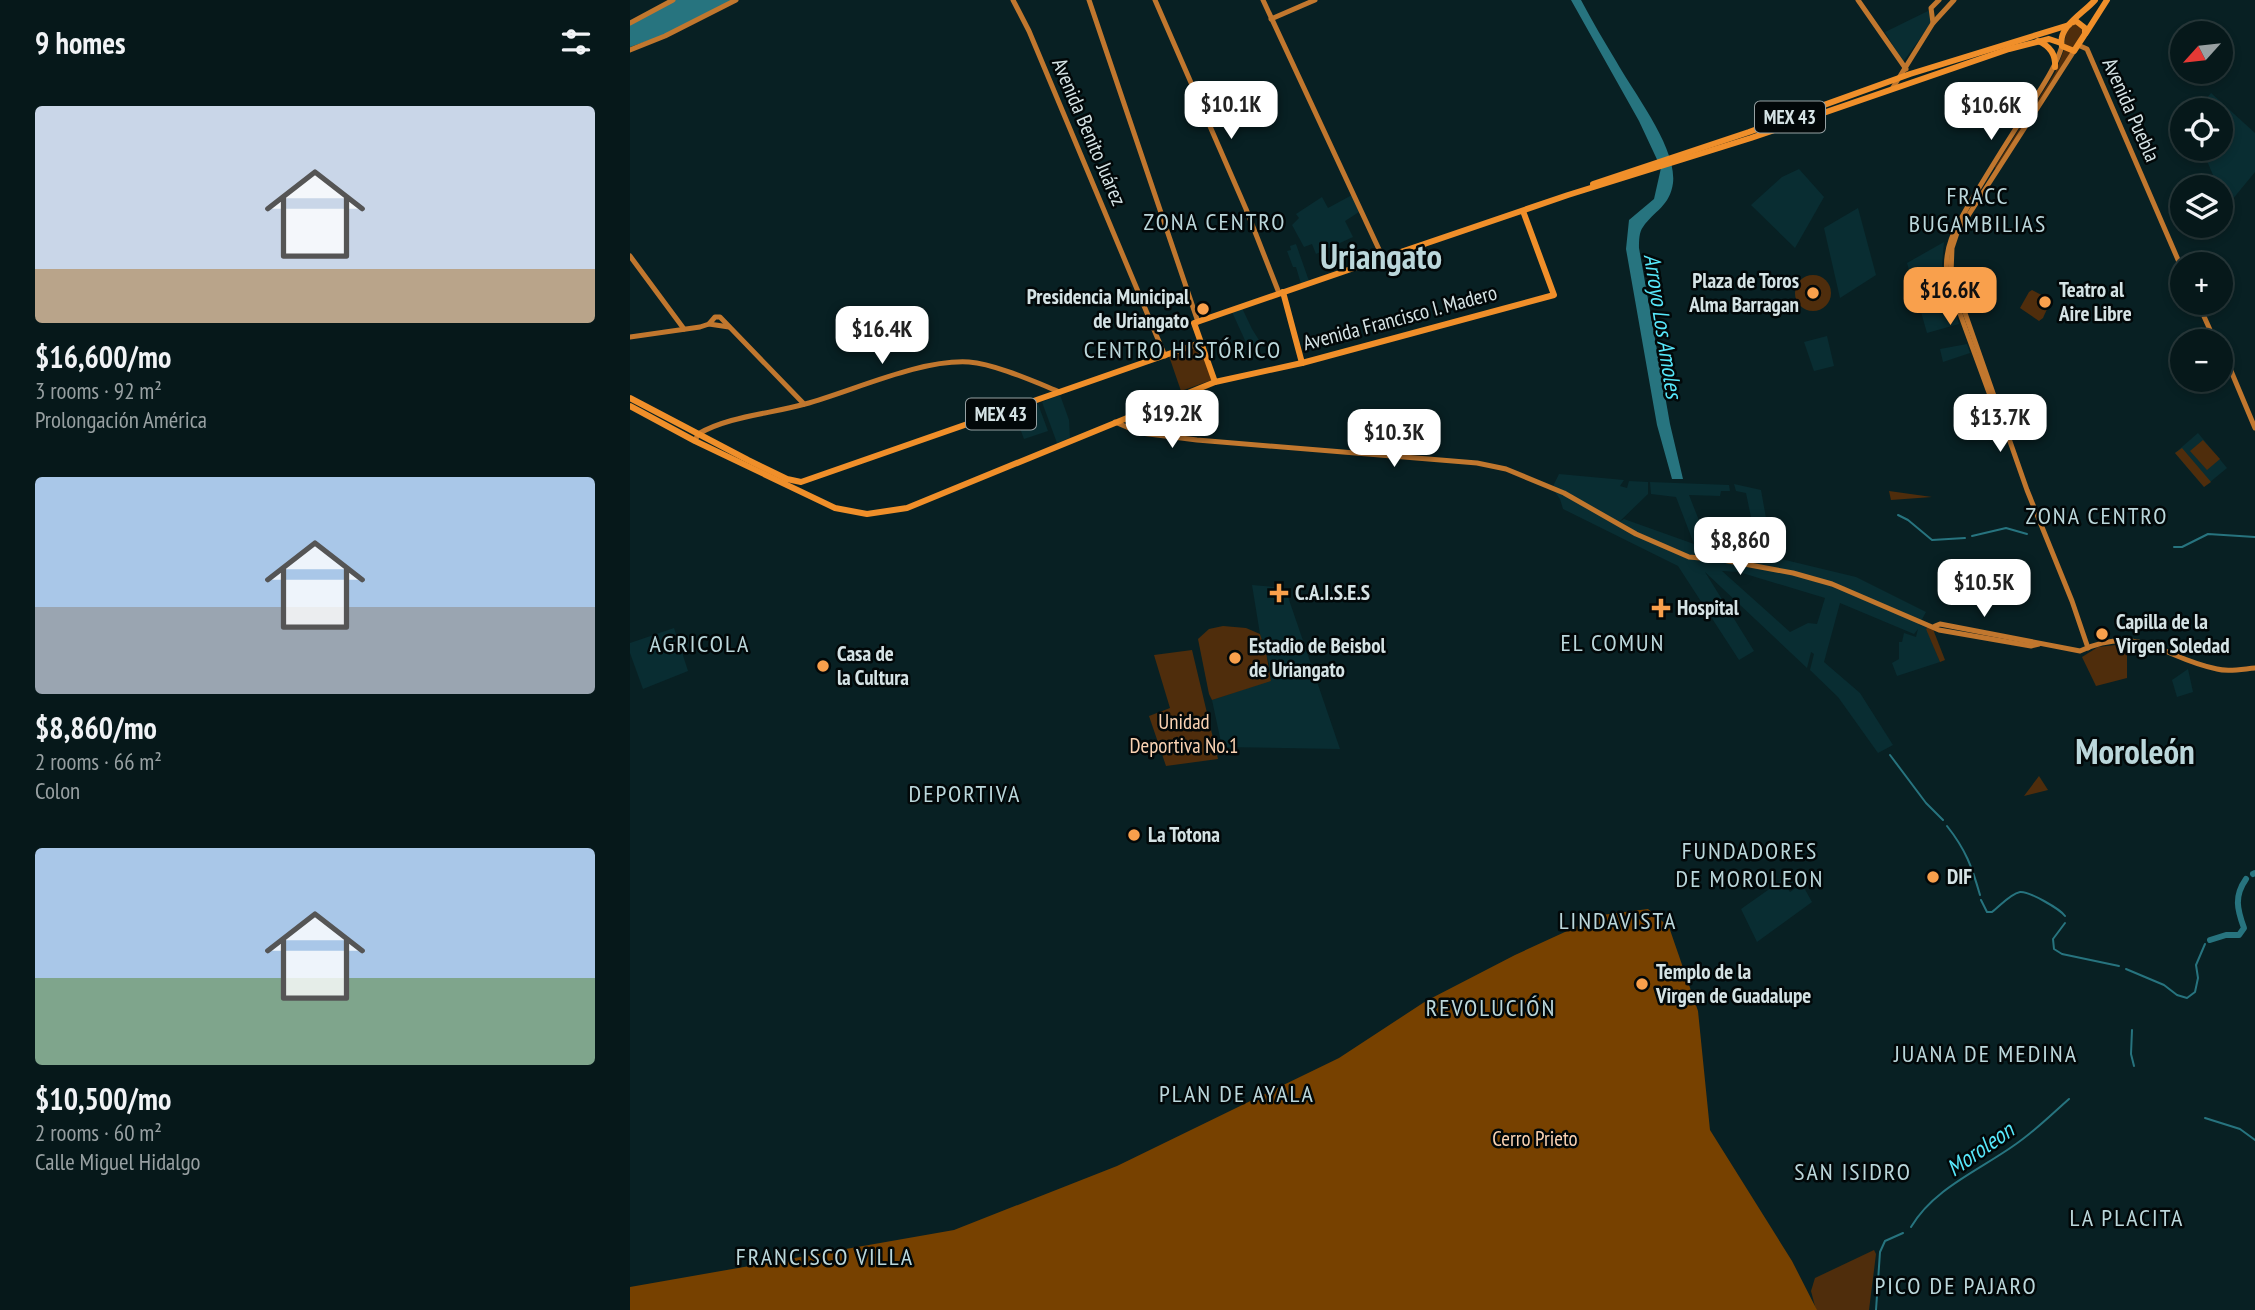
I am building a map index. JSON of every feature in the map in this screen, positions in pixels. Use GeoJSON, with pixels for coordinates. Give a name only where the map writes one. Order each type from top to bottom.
{"type":"FeatureCollection","features":[{"type":"Feature","properties":{"kind":"main road","name":"MEX 43"},"geometry":{"type":"LineString","coordinates":[[2061,45],[2063,34],[2070,24],[2095,0]]}},
{"type":"Feature","properties":{"kind":"main road"},"geometry":{"type":"LineString","coordinates":[[2076,48],[2106,0]]}},
{"type":"Feature","properties":{"kind":"main road"},"geometry":{"type":"LineString","coordinates":[[2070,24],[2076,21],[2081,23],[2085,28],[2085,36]]}},
{"type":"Feature","properties":{"kind":"main road","name":"MEX 43"},"geometry":{"type":"LineString","coordinates":[[1196,322],[1523,211],[1910,74],[2070,24]]}},
{"type":"Feature","properties":{"kind":"main road","name":"MEX 43"},"geometry":{"type":"LineString","coordinates":[[1669,160],[1751,138],[2036,41],[2049,39],[2076,48]]}},
{"type":"Feature","properties":{"kind":"main road"},"geometry":{"type":"LineString","coordinates":[[2036,41],[2051,49],[2055,67]]}},
{"type":"Feature","properties":{"kind":"main road"},"geometry":{"type":"LineString","coordinates":[[1910,74],[1914,76],[1915,82]]}},
{"type":"Feature","properties":{"kind":"main road"},"geometry":{"type":"LineString","coordinates":[[1899,78],[1902,86]]}},
{"type":"Feature","properties":{"kind":"main road","name":"Avenida Francisco I. Madero"},"geometry":{"type":"LineString","coordinates":[[1215,382],[1303,363],[1554,295],[1523,211]]}},
{"type":"Feature","properties":{"kind":"main road"},"geometry":{"type":"LineString","coordinates":[[1281,293],[1303,363]]}},
{"type":"Feature","properties":{"kind":"main road"},"geometry":{"type":"LineString","coordinates":[[1196,322],[1200,343],[1215,382]]}},
{"type":"Feature","properties":{"kind":"main road","name":"MEX 43"},"geometry":{"type":"LineString","coordinates":[[747,463],[800,482],[1200,343]]}},
{"type":"Feature","properties":{"kind":"main road","name":"MEX 43"},"geometry":{"type":"LineString","coordinates":[[630,406],[835,508],[878,514],[906,508],[1215,382]]}},
{"type":"Feature","properties":{"kind":"main road","name":"MEX 43"},"geometry":{"type":"LineString","coordinates":[[630,398],[696,438]]}},
{"type":"Feature","properties":{"kind":"street"},"geometry":{"type":"LineString","coordinates":[[630,23],[673,0]]}},
{"type":"Feature","properties":{"kind":"street"},"geometry":{"type":"LineString","coordinates":[[630,50],[665,36],[736,0]]}},
{"type":"Feature","properties":{"kind":"street","name":"Avenida Benito Juárez"},"geometry":{"type":"LineString","coordinates":[[1013,0],[1037,49],[1165,356]]}},
{"type":"Feature","properties":{"kind":"street"},"geometry":{"type":"LineString","coordinates":[[1089,0],[1196,322]]}},
{"type":"Feature","properties":{"kind":"street"},"geometry":{"type":"LineString","coordinates":[[1155,0],[1281,293]]}},
{"type":"Feature","properties":{"kind":"street"},"geometry":{"type":"LineString","coordinates":[[1263,0],[1383,258]]}},
{"type":"Feature","properties":{"kind":"street"},"geometry":{"type":"LineString","coordinates":[[1271,19],[1315,0]]}},
{"type":"Feature","properties":{"kind":"street"},"geometry":{"type":"LineString","coordinates":[[1858,0],[1910,74]]}},
{"type":"Feature","properties":{"kind":"street"},"geometry":{"type":"LineString","coordinates":[[1933,23],[1931,8],[1939,0]]}},
{"type":"Feature","properties":{"kind":"street"},"geometry":{"type":"LineString","coordinates":[[1892,89],[1933,23],[1954,0]]}},
{"type":"Feature","properties":{"kind":"street"},"geometry":{"type":"LineString","coordinates":[[1932,14],[1939,16]]}},
{"type":"Feature","properties":{"kind":"street","name":"Avenida Puebla"},"geometry":{"type":"LineString","coordinates":[[2085,36],[2177,252]]}},
{"type":"Feature","properties":{"kind":"street"},"geometry":{"type":"LineString","coordinates":[[1998,408],[1994,406],[1955,301],[1948,281],[1946,260],[1952,233],[2055,67],[2061,45]]}},
{"type":"Feature","properties":{"kind":"street"},"geometry":{"type":"LineString","coordinates":[[2076,48],[1957,233],[1950,260],[1953,283],[2027,490],[2088,648]]}},
{"type":"Feature","properties":{"kind":"street","name":"Avenida Puebla"},"geometry":{"type":"LineString","coordinates":[[2076,48],[2087,48],[2176,252]]}},
{"type":"Feature","properties":{"kind":"street"},"geometry":{"type":"LineString","coordinates":[[1994,163],[1996,172]]}},
{"type":"Feature","properties":{"kind":"street"},"geometry":{"type":"LineString","coordinates":[[630,256],[684,329]]}},
{"type":"Feature","properties":{"kind":"street"},"geometry":{"type":"LineString","coordinates":[[709,324],[715,317],[720,317],[804,404]]}},
{"type":"Feature","properties":{"kind":"street"},"geometry":{"type":"LineString","coordinates":[[630,337],[709,324],[729,327]]}},
{"type":"Feature","properties":{"kind":"street"},"geometry":{"type":"LineString","coordinates":[[696,438],[712,426],[804,404],[904,373],[950,363],[978,363],[1060,392]]}},
{"type":"Feature","properties":{"kind":"street"},"geometry":{"type":"LineString","coordinates":[[2233,376],[2255,428]]}},
{"type":"Feature","properties":{"kind":"street"},"geometry":{"type":"LineString","coordinates":[[2233,384],[2255,436]]}},
{"type":"Feature","properties":{"kind":"street"},"geometry":{"type":"LineString","coordinates":[[1115,422],[1141,433],[1477,463],[1506,469],[1551,488],[1636,534],[1689,557],[1793,573],[1832,584],[1935,626],[1940,624],[2080,651],[2100,643],[2147,643],[2218,670],[2255,668]]}},
{"type":"Feature","properties":{"kind":"shaded area"},"geometry":{"type":"Polygon","coordinates":[[[1930,10],[1932,22],[1903,62],[1885,32],[1930,10]]]}},
{"type":"Feature","properties":{"kind":"shaded area"},"geometry":{"type":"Polygon","coordinates":[[[2233,113],[2255,133],[2255,172],[2233,199],[2233,175],[2213,175],[2207,161],[2233,161],[2233,113]]]}},
{"type":"Feature","properties":{"kind":"shaded area"},"geometry":{"type":"Polygon","coordinates":[[[1799,169],[1824,197],[1795,248],[1751,205],[1782,177],[1799,169]]]}},
{"type":"Feature","properties":{"kind":"shaded area"},"geometry":{"type":"Polygon","coordinates":[[[1352,195],[1359,212],[1345,221],[1353,237],[1316,254],[1312,244],[1304,247],[1292,225],[1299,218],[1296,214],[1322,197],[1328,208],[1352,195]]]}},
{"type":"Feature","properties":{"kind":"shaded area"},"geometry":{"type":"Polygon","coordinates":[[[1858,208],[1876,275],[1840,298],[1824,228],[1858,208]]]}},
{"type":"Feature","properties":{"kind":"shaded area"},"geometry":{"type":"Polygon","coordinates":[[[1944,242],[1942,265],[1959,324],[1927,333],[1907,263],[1944,242]]]}},
{"type":"Feature","properties":{"kind":"shaded area"},"geometry":{"type":"Polygon","coordinates":[[[1296,244],[1309,281],[1301,284],[1287,251],[1291,250],[1290,246],[1296,244]]]}},
{"type":"Feature","properties":{"kind":"shaded area"},"geometry":{"type":"Polygon","coordinates":[[[1242,308],[1262,345],[1249,349],[1232,312],[1242,308]]]}},
{"type":"Feature","properties":{"kind":"shaded area"},"geometry":{"type":"Polygon","coordinates":[[[1827,336],[1834,366],[1814,371],[1804,342],[1827,336]]]}},
{"type":"Feature","properties":{"kind":"shaded area"},"geometry":{"type":"Polygon","coordinates":[[[1967,344],[1970,353],[1943,362],[1940,349],[1967,344]]]}},
{"type":"Feature","properties":{"kind":"shaded area"},"geometry":{"type":"Polygon","coordinates":[[[1060,395],[1069,420],[1070,438],[1057,443],[1042,402],[1060,395]]]}},
{"type":"Feature","properties":{"kind":"shaded area"},"geometry":{"type":"Polygon","coordinates":[[[1038,404],[1048,431],[1024,439],[1014,412],[1038,404]]]}},
{"type":"Feature","properties":{"kind":"shaded area"},"geometry":{"type":"Polygon","coordinates":[[[2198,433],[2227,468],[2204,487],[2175,453],[2198,433]]]}},
{"type":"Feature","properties":{"kind":"shaded area"},"geometry":{"type":"Polygon","coordinates":[[[1559,474],[1624,480],[1620,486],[1627,488],[1629,481],[1648,482],[1648,494],[1619,522],[1624,519],[1694,544],[1676,497],[1651,494],[1650,482],[1729,485],[1730,491],[1721,491],[1720,496],[1689,495],[1709,546],[1759,556],[1746,493],[1736,491],[1734,484],[1761,490],[1773,557],[1856,577],[1926,612],[1919,625],[1926,627],[1940,662],[1897,676],[1892,663],[1899,659],[1899,642],[1902,642],[1904,633],[1916,637],[1918,629],[1914,634],[1840,603],[1824,662],[1860,693],[1893,745],[1878,753],[1838,697],[1810,670],[1814,654],[1811,652],[1807,668],[1705,572],[1754,651],[1739,660],[1678,566],[1563,509],[1552,488],[1559,474]],[[1722,571],[1790,632],[1808,623],[1817,624],[1825,598],[1739,572],[1722,571]]]}},
{"type":"Feature","properties":{"kind":"shaded area"},"geometry":{"type":"Polygon","coordinates":[[[1252,585],[1285,588],[1340,749],[1222,747],[1212,700],[1271,680],[1252,585]]]}},
{"type":"Feature","properties":{"kind":"shaded area"},"geometry":{"type":"Polygon","coordinates":[[[674,628],[688,671],[643,689],[630,653],[630,643],[674,628]]]}},
{"type":"Feature","properties":{"kind":"shaded area"},"geometry":{"type":"Polygon","coordinates":[[[2188,669],[2193,692],[2177,697],[2172,680],[2188,669]]]}},
{"type":"Feature","properties":{"kind":"shaded area"},"geometry":{"type":"Polygon","coordinates":[[[1782,880],[1790,892],[1802,884],[1812,902],[1757,942],[1741,909],[1782,880]]]}},
{"type":"Feature","properties":{"kind":"green space"},"geometry":{"type":"Polygon","coordinates":[[[2077,23],[2084,29],[2078,44],[2072,48],[2065,45],[2065,38],[2069,29],[2077,23]]]}},
{"type":"Feature","properties":{"kind":"green space"},"geometry":{"type":"Polygon","coordinates":[[[2064,50],[2072,53],[1996,169],[2055,73],[2064,50]]]}},
{"type":"Feature","properties":{"kind":"green space","name":"Plaza de Toros Alma Barragan"},"geometry":{"type":"Polygon","coordinates":[[[1813,275],[1826,280],[1831,293],[1826,306],[1813,311],[1800,306],[1795,293],[1800,280],[1813,275]]]}},
{"type":"Feature","properties":{"kind":"green space"},"geometry":{"type":"Polygon","coordinates":[[[2032,290],[2051,300],[2039,321],[2020,308],[2032,290]]]}},
{"type":"Feature","properties":{"kind":"green space"},"geometry":{"type":"Polygon","coordinates":[[[1199,345],[1212,380],[1181,391],[1169,356],[1199,345]]]}},
{"type":"Feature","properties":{"kind":"green space"},"geometry":{"type":"Polygon","coordinates":[[[2203,440],[2220,459],[2207,470],[2190,451],[2203,440]]]}},
{"type":"Feature","properties":{"kind":"green space"},"geometry":{"type":"Polygon","coordinates":[[[2182,448],[2211,482],[2204,487],[2175,453],[2182,448]]]}},
{"type":"Feature","properties":{"kind":"green space"},"geometry":{"type":"Polygon","coordinates":[[[1889,491],[1932,497],[1891,500],[1889,491]]]}},
{"type":"Feature","properties":{"kind":"green space"},"geometry":{"type":"Polygon","coordinates":[[[1931,624],[1945,660],[1940,662],[1926,629],[1931,624]]]}},
{"type":"Feature","properties":{"kind":"green space","name":"Estadio de Beisbol de Uriangato"},"geometry":{"type":"Polygon","coordinates":[[[1223,626],[1246,628],[1260,634],[1271,681],[1212,700],[1198,639],[1209,629],[1223,626]]]}},
{"type":"Feature","properties":{"kind":"green space"},"geometry":{"type":"Polygon","coordinates":[[[2125,644],[2127,678],[2096,686],[2082,657],[2098,647],[2125,644]]]}},
{"type":"Feature","properties":{"kind":"green space","name":"Unidad Deportiva No.1"},"geometry":{"type":"Polygon","coordinates":[[[1192,650],[1218,759],[1166,766],[1149,716],[1170,708],[1154,655],[1192,650]]]}},
{"type":"Feature","properties":{"kind":"green space"},"geometry":{"type":"Polygon","coordinates":[[[2039,776],[2048,790],[2024,796],[2039,776]]]}},
{"type":"Feature","properties":{"kind":"green space","name":"Cerro Prieto"},"geometry":{"type":"Polygon","coordinates":[[[1648,909],[1669,927],[1698,1011],[1710,1130],[1792,1261],[1817,1310],[630,1310],[630,1287],[954,1230],[1117,1166],[1339,1058],[1426,1001],[1515,955],[1602,915],[1648,909]]]}},
{"type":"Feature","properties":{"kind":"green space"},"geometry":{"type":"Polygon","coordinates":[[[1874,1250],[1876,1254],[1869,1310],[1816,1310],[1811,1291],[1815,1278],[1874,1250]]]}},
{"type":"Feature","properties":{"kind":"water"},"geometry":{"type":"Polygon","coordinates":[[[674,0],[736,0],[665,35],[630,47],[630,23],[674,0]]]}},
{"type":"Feature","properties":{"kind":"water","name":"Arroyo Los Amoles"},"geometry":{"type":"Polygon","coordinates":[[[1571,0],[1581,0],[1652,120],[1668,153],[1672,169],[1673,183],[1669,197],[1642,229],[1639,248],[1670,424],[1683,479],[1672,479],[1657,425],[1626,249],[1629,220],[1654,199],[1661,168],[1639,121],[1571,0]]]}},
{"type":"Feature","properties":{"kind":"waterway","name":"Arroyo Los Amoles"},"geometry":{"type":"LineString","coordinates":[[1898,515],[1932,540],[1965,538]]}},
{"type":"Feature","properties":{"kind":"waterway"},"geometry":{"type":"LineString","coordinates":[[1972,536],[2006,528],[2027,534]]}},
{"type":"Feature","properties":{"kind":"waterway"},"geometry":{"type":"LineString","coordinates":[[2174,547],[2182,547],[2208,534],[2255,537]]}},
{"type":"Feature","properties":{"kind":"waterway"},"geometry":{"type":"LineString","coordinates":[[1890,755],[1926,803],[1943,820]]}},
{"type":"Feature","properties":{"kind":"waterway"},"geometry":{"type":"LineString","coordinates":[[1947,826],[1968,859],[1980,895]]}},
{"type":"Feature","properties":{"kind":"waterway"},"geometry":{"type":"LineString","coordinates":[[2210,940],[2226,935],[2239,935],[2244,928],[2238,903],[2246,879]]}},
{"type":"Feature","properties":{"kind":"waterway"},"geometry":{"type":"LineString","coordinates":[[1981,900],[1987,912],[1992,912],[2013,895],[2024,892],[2044,901],[2065,916]]}},
{"type":"Feature","properties":{"kind":"waterway"},"geometry":{"type":"LineString","coordinates":[[2065,923],[2053,939],[2054,949],[2062,954],[2119,966]]}},
{"type":"Feature","properties":{"kind":"waterway"},"geometry":{"type":"LineString","coordinates":[[2126,969],[2187,998],[2195,992],[2198,978],[2196,965],[2205,944]]}},
{"type":"Feature","properties":{"kind":"waterway","name":"Arroyo Los Amoles"},"geometry":{"type":"LineString","coordinates":[[2132,1030],[2131,1054],[2134,1066]]}},
{"type":"Feature","properties":{"kind":"waterway","name":"Moroleon"},"geometry":{"type":"LineString","coordinates":[[1911,1227],[1932,1201],[1945,1190],[2023,1139],[2069,1099]]}},
{"type":"Feature","properties":{"kind":"waterway"},"geometry":{"type":"LineString","coordinates":[[2205,1118],[2240,1129],[2255,1140]]}},
{"type":"Feature","properties":{"kind":"waterway","name":"Moroleon"},"geometry":{"type":"LineString","coordinates":[[1876,1310],[1880,1252],[1885,1241],[1903,1233]]}},
{"type":"Feature","properties":{"kind":"place","name":"Plaza de Toros Alma Barragan"},"geometry":{"type":"Point","coordinates":[1813,293]}},
{"type":"Feature","properties":{"kind":"place","name":"Teatro al Aire Libre"},"geometry":{"type":"Point","coordinates":[2045,302]}},
{"type":"Feature","properties":{"kind":"place","name":"Presidencia Municipal de Uriangato"},"geometry":{"type":"Point","coordinates":[1203,309]}},
{"type":"Feature","properties":{"kind":"place","name":"C.A.I.S.E.S"},"geometry":{"type":"Point","coordinates":[1279,593]}},
{"type":"Feature","properties":{"kind":"place","name":"Hospital"},"geometry":{"type":"Point","coordinates":[1661,608]}},
{"type":"Feature","properties":{"kind":"place","name":"Capilla de la Virgen Soledad"},"geometry":{"type":"Point","coordinates":[2102,634]}},
{"type":"Feature","properties":{"kind":"place","name":"Estadio de Beisbol de Uriangato"},"geometry":{"type":"Point","coordinates":[1235,658]}},
{"type":"Feature","properties":{"kind":"place","name":"Casa de la Cultura"},"geometry":{"type":"Point","coordinates":[823,666]}},
{"type":"Feature","properties":{"kind":"place","name":"La Totona"},"geometry":{"type":"Point","coordinates":[1134,835]}},
{"type":"Feature","properties":{"kind":"place","name":"DIF"},"geometry":{"type":"Point","coordinates":[1933,877]}},
{"type":"Feature","properties":{"kind":"place","name":"Templo de la Virgen de Guadalupe"},"geometry":{"type":"Point","coordinates":[1642,984]}},
{"type":"Feature","properties":{"kind":"district","name":"FRACC BUGAMBILIAS"},"geometry":{"type":"Point","coordinates":[1978,210]}},
{"type":"Feature","properties":{"kind":"district","name":"ZONA CENTRO"},"geometry":{"type":"Point","coordinates":[1215,222]}},
{"type":"Feature","properties":{"kind":"district","name":"Uriangato"},"geometry":{"type":"Point","coordinates":[1381,257]}},
{"type":"Feature","properties":{"kind":"district","name":"CENTRO HISTÓRICO"},"geometry":{"type":"Point","coordinates":[1183,350]}},
{"type":"Feature","properties":{"kind":"district","name":"ZONA CENTRO"},"geometry":{"type":"Point","coordinates":[2097,516]}},
{"type":"Feature","properties":{"kind":"district","name":"EL COMUN"},"geometry":{"type":"Point","coordinates":[1613,643]}},
{"type":"Feature","properties":{"kind":"district","name":"AGRICOLA"},"geometry":{"type":"Point","coordinates":[700,644]}},
{"type":"Feature","properties":{"kind":"district","name":"Moroleón"},"geometry":{"type":"Point","coordinates":[2135,752]}},
{"type":"Feature","properties":{"kind":"district","name":"DEPORTIVA"},"geometry":{"type":"Point","coordinates":[965,794]}},
{"type":"Feature","properties":{"kind":"district","name":"FUNDADORES DE MOROLEON"},"geometry":{"type":"Point","coordinates":[1750,865]}},
{"type":"Feature","properties":{"kind":"district","name":"LINDAVISTA"},"geometry":{"type":"Point","coordinates":[1618,921]}},
{"type":"Feature","properties":{"kind":"district","name":"REVOLUCIÓN"},"geometry":{"type":"Point","coordinates":[1491,1008]}},
{"type":"Feature","properties":{"kind":"district","name":"JUANA DE MEDINA"},"geometry":{"type":"Point","coordinates":[1986,1054]}},
{"type":"Feature","properties":{"kind":"district","name":"PLAN DE AYALA"},"geometry":{"type":"Point","coordinates":[1237,1094]}},
{"type":"Feature","properties":{"kind":"district","name":"SAN ISIDRO"},"geometry":{"type":"Point","coordinates":[1853,1172]}},
{"type":"Feature","properties":{"kind":"district","name":"LA PLACITA"},"geometry":{"type":"Point","coordinates":[2127,1218]}},
{"type":"Feature","properties":{"kind":"district","name":"FRANCISCO VILLA"},"geometry":{"type":"Point","coordinates":[825,1257]}},
{"type":"Feature","properties":{"kind":"district","name":"PICO DE PAJARO"},"geometry":{"type":"Point","coordinates":[1956,1286]}}]}
